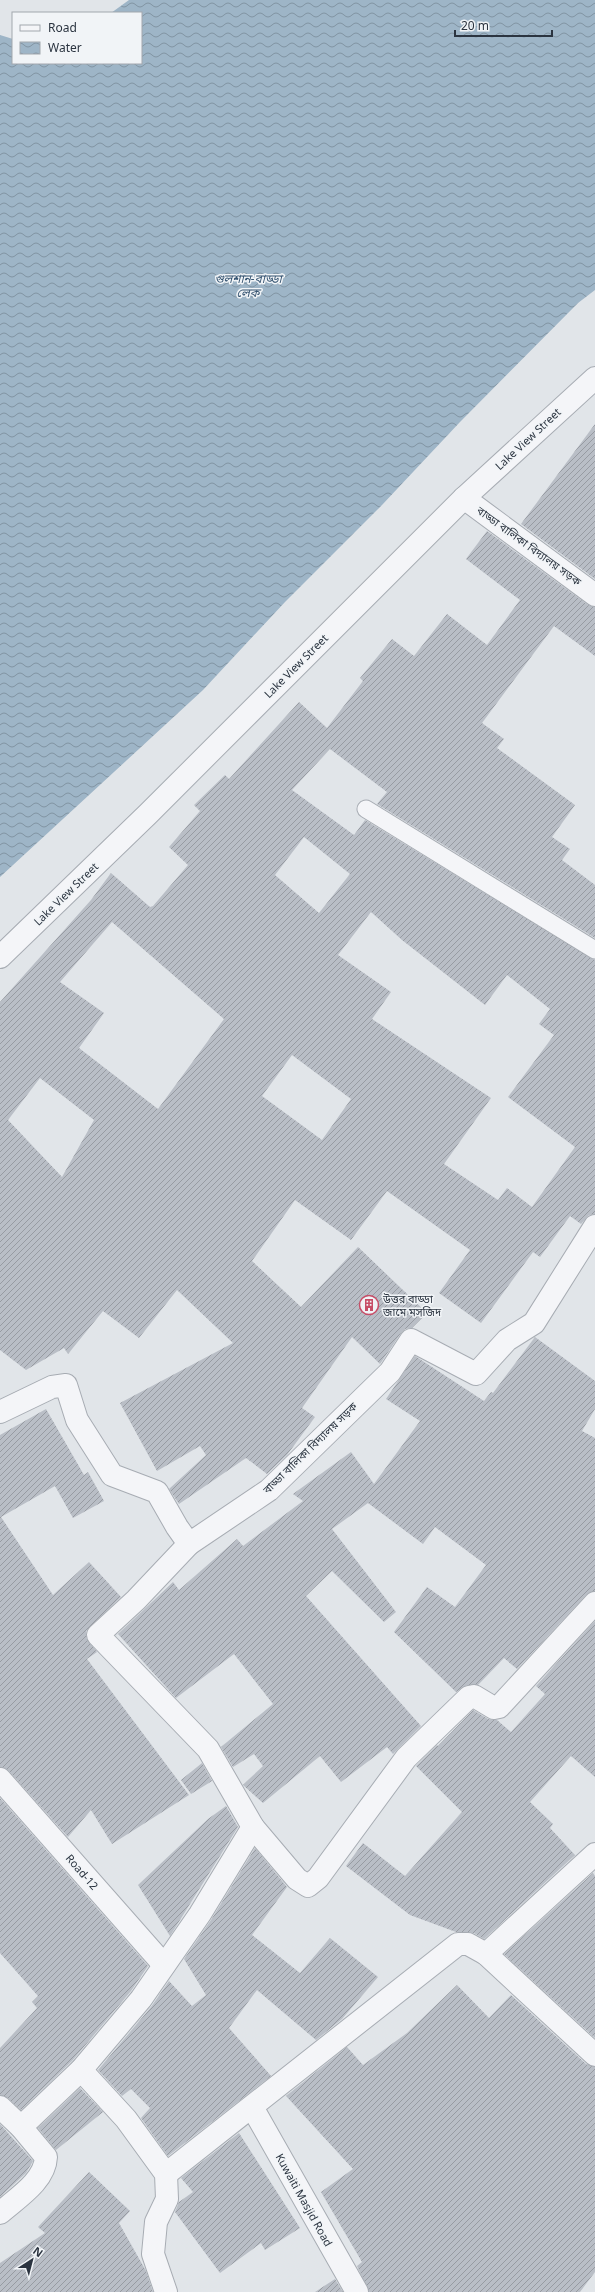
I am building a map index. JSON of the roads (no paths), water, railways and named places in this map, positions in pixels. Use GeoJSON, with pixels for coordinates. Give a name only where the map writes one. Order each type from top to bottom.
{"type":"FeatureCollection","features":[{"type":"Feature","properties":{"kind":"street","name":"Lake View Street"},"geometry":{"type":"LineString","coordinates":[[0,957],[148,814],[464,498],[595,378]]}},
{"type":"Feature","properties":{"kind":"street","name":"বাড্ডা বালিকা বিদ্যালয় সড়ক"},"geometry":{"type":"LineString","coordinates":[[464,498],[595,595]]}},
{"type":"Feature","properties":{"kind":"street","name":"বাড্ডা বালিকা বিদ্যালয় সড়ক"},"geometry":{"type":"LineString","coordinates":[[189,1544],[269,1490],[390,1372],[412,1340],[476,1374],[508,1340],[534,1323],[595,1226]]}},
{"type":"Feature","properties":{"kind":"street"},"geometry":{"type":"LineString","coordinates":[[0,1412],[52,1387],[66,1385],[77,1420],[112,1475],[157,1492],[177,1527],[189,1544],[136,1600],[98,1635],[208,1749],[253,1827],[297,1879],[308,1886],[318,1878],[406,1758],[469,1697],[474,1696],[494,1708],[499,1707],[595,1603]]}},
{"type":"Feature","properties":{"kind":"street","name":"Road-12"},"geometry":{"type":"LineString","coordinates":[[0,1779],[164,1965]]}},
{"type":"Feature","properties":{"kind":"street"},"geometry":{"type":"LineString","coordinates":[[21,2127],[81,2070],[141,1999],[200,1914],[253,1827]]}},
{"type":"Feature","properties":{"kind":"street"},"geometry":{"type":"LineString","coordinates":[[486,1954],[595,1854]]}},
{"type":"Feature","properties":{"kind":"street"},"geometry":{"type":"LineString","coordinates":[[166,2174],[458,1944],[468,1944],[486,1954],[595,2055]]}},
{"type":"Feature","properties":{"kind":"street"},"geometry":{"type":"LineString","coordinates":[[81,2070],[126,2119],[166,2174],[167,2199],[156,2222],[153,2254],[166,2292]]}},
{"type":"Feature","properties":{"kind":"street"},"geometry":{"type":"LineString","coordinates":[[0,2107],[21,2127],[46,2157],[45,2168],[40,2176],[0,2213]]}},
{"type":"Feature","properties":{"kind":"street","name":"Kuwaiti Masjid Road"},"geometry":{"type":"LineString","coordinates":[[252,2107],[357,2292]]}},
{"type":"Feature","properties":{"kind":"lane"},"geometry":{"type":"LineString","coordinates":[[366,809],[595,950]]}},
{"type":"Feature","properties":{"kind":"water","name":"গুলশান-বাড্ডা লেক"},"geometry":{"type":"Polygon","coordinates":[[[129,0],[595,0],[595,290],[578,303],[460,422],[382,505],[285,602],[203,690],[0,877],[0,35],[12,39],[12,64],[142,64],[142,12],[112,12],[129,0]]]}},
{"type":"Feature","properties":{"kind":"place","name":"উত্তর বাড্ডা জামে মসজিদ"},"geometry":{"type":"Point","coordinates":[369,1305]}}]}
